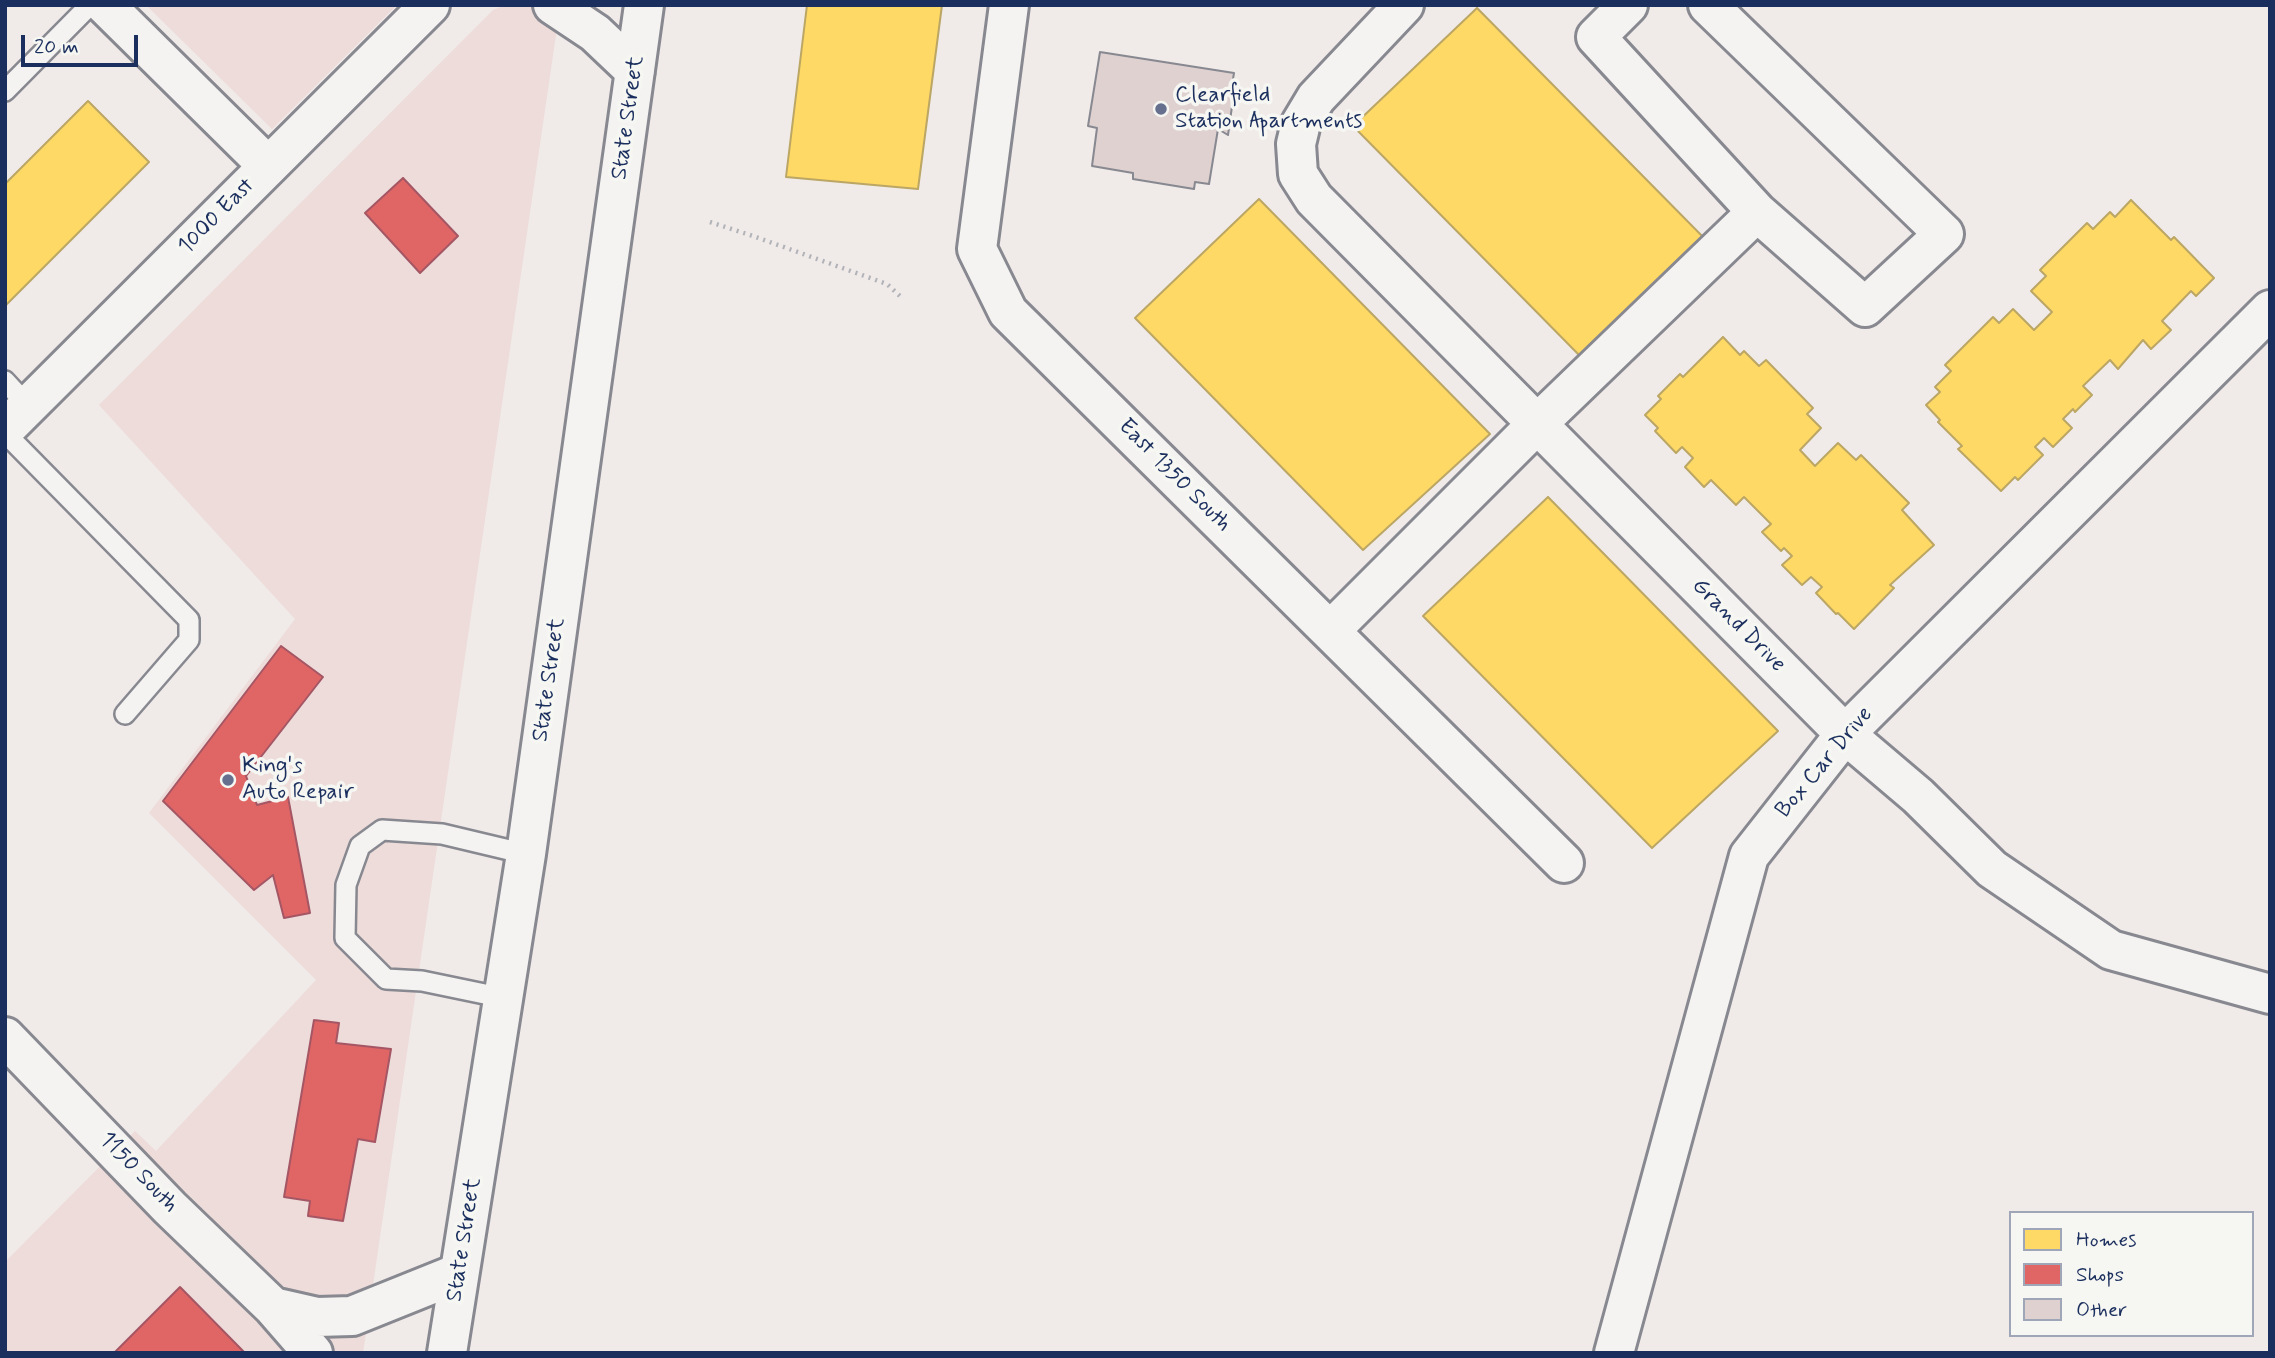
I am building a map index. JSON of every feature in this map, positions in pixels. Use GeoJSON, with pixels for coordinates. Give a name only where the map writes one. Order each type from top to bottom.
{"type":"FeatureCollection","features":[{"type":"Feature","properties":{"kind":"street"},"geometry":{"type":"LineString","coordinates":[[105,5],[268,166]]}},
{"type":"Feature","properties":{"kind":"street","name":"1000 East"},"geometry":{"type":"LineString","coordinates":[[11,412],[268,166],[430,5]]}},
{"type":"Feature","properties":{"kind":"street"},"geometry":{"type":"LineString","coordinates":[[553,5],[595,33],[635,71]]}},
{"type":"Feature","properties":{"kind":"street","name":"State Street"},"geometry":{"type":"LineString","coordinates":[[447,1353],[526,854],[644,5]]}},
{"type":"Feature","properties":{"kind":"street","name":"East 1350 South"},"geometry":{"type":"LineString","coordinates":[[1009,5],[977,249],[1007,312],[1564,863]]}},
{"type":"Feature","properties":{"kind":"street"},"geometry":{"type":"LineString","coordinates":[[1628,5],[1595,37],[1757,212],[1865,307],[1944,233],[1708,5]]}},
{"type":"Feature","properties":{"kind":"street","name":"Grand Drive"},"geometry":{"type":"LineString","coordinates":[[1387,11],[1316,98],[1301,122],[1296,144],[1298,174],[1314,199],[1845,734],[1918,796],[1993,869],[2111,950],[2270,994]]}},
{"type":"Feature","properties":{"kind":"street"},"geometry":{"type":"LineString","coordinates":[[1330,631],[1537,424],[1757,212]]}},
{"type":"Feature","properties":{"kind":"street","name":"Box Car Drive"},"geometry":{"type":"LineString","coordinates":[[1614,1353],[1749,856],[1845,734],[2270,310]]}},
{"type":"Feature","properties":{"kind":"street","name":"1150 South"},"geometry":{"type":"LineString","coordinates":[[5,1037],[170,1208],[273,1307],[313,1353]]}},
{"type":"Feature","properties":{"kind":"street"},"geometry":{"type":"LineString","coordinates":[[273,1307],[317,1317],[352,1316],[459,1273]]}},
{"type":"Feature","properties":{"kind":"lane"},"geometry":{"type":"LineString","coordinates":[[5,91],[90,5]]}},
{"type":"Feature","properties":{"kind":"lane"},"geometry":{"type":"LineString","coordinates":[[11,412],[189,620],[189,640],[125,714]]}},
{"type":"Feature","properties":{"kind":"lane"},"geometry":{"type":"LineString","coordinates":[[504,998],[422,981],[386,979],[345,937],[346,885],[360,846],[382,830],[442,834],[526,854]]}},
{"type":"Feature","properties":{"kind":"path"},"geometry":{"type":"LineString","coordinates":[[710,222],[887,284],[901,297]]}},
{"type":"Feature","properties":{"kind":"shaded area"},"geometry":{"type":"Polygon","coordinates":[[[146,5],[397,5],[272,129],[146,5]]]}},
{"type":"Feature","properties":{"kind":"shaded area"},"geometry":{"type":"Polygon","coordinates":[[[506,5],[538,5],[557,28],[363,1353],[5,1353],[5,1262],[135,1131],[156,1151],[316,980],[149,813],[295,619],[99,405],[493,10],[506,5]]]}},
{"type":"Feature","properties":{"kind":"building: Homes"},"geometry":{"type":"Polygon","coordinates":[[[807,5],[942,5],[918,189],[786,177],[807,5]]]}},
{"type":"Feature","properties":{"kind":"building: Homes"},"geometry":{"type":"Polygon","coordinates":[[[1477,8],[1708,242],[1582,358],[1353,126],[1477,8]]]}},
{"type":"Feature","properties":{"kind":"building: Homes"},"geometry":{"type":"Polygon","coordinates":[[[88,101],[149,162],[5,306],[5,184],[88,101]]]}},
{"type":"Feature","properties":{"kind":"building: Homes"},"geometry":{"type":"Polygon","coordinates":[[[1259,199],[1490,434],[1363,550],[1135,318],[1259,199]]]}},
{"type":"Feature","properties":{"kind":"building: Homes"},"geometry":{"type":"Polygon","coordinates":[[[2131,200],[2171,240],[2174,237],[2214,278],[2196,296],[2191,291],[2162,321],[2171,330],[2151,349],[2143,340],[2118,369],[2110,360],[2083,386],[2092,395],[2075,412],[2073,409],[2063,419],[2072,428],[2053,447],[2044,438],[2035,447],[2043,455],[2018,480],[2015,477],[2001,491],[1958,449],[1962,446],[1938,422],[1940,420],[1926,405],[1940,392],[1935,387],[1951,371],[1945,365],[1993,317],[1999,323],[2013,309],[2034,330],[2052,312],[2031,291],[2046,276],[2040,270],[2087,223],[2093,229],[2110,212],[2115,217],[2131,200]]]}},
{"type":"Feature","properties":{"kind":"building: Homes"},"geometry":{"type":"Polygon","coordinates":[[[1723,337],[1740,355],[1744,351],[1759,366],[1766,360],[1813,408],[1807,414],[1821,428],[1800,450],[1815,466],[1838,443],[1856,460],[1861,455],[1909,503],[1902,510],[1934,545],[1890,585],[1894,588],[1854,629],[1816,593],[1822,587],[1811,577],[1802,585],[1782,565],[1792,556],[1784,548],[1781,551],[1762,532],[1771,524],[1744,497],[1736,505],[1711,480],[1704,487],[1685,467],[1693,458],[1682,447],[1676,453],[1655,431],[1658,428],[1645,415],[1661,399],[1658,396],[1680,374],[1683,377],[1723,337]]]}},
{"type":"Feature","properties":{"kind":"building: Homes"},"geometry":{"type":"Polygon","coordinates":[[[1548,497],[1778,731],[1652,848],[1423,616],[1548,497]]]}},
{"type":"Feature","properties":{"kind":"building: Shops"},"geometry":{"type":"Polygon","coordinates":[[[403,178],[458,236],[420,273],[365,213],[403,178]]]}},
{"type":"Feature","properties":{"kind":"building: Shops"},"geometry":{"type":"Polygon","coordinates":[[[281,646],[323,677],[246,776],[257,805],[288,797],[310,913],[284,918],[273,875],[254,890],[163,801],[281,646]]]}},
{"type":"Feature","properties":{"kind":"building: Shops"},"geometry":{"type":"Polygon","coordinates":[[[314,1020],[339,1023],[336,1043],[391,1049],[375,1142],[358,1139],[343,1221],[308,1216],[310,1201],[284,1197],[314,1020]]]}},
{"type":"Feature","properties":{"kind":"building: Shops"},"geometry":{"type":"Polygon","coordinates":[[[180,1287],[245,1353],[114,1353],[180,1287]]]}},
{"type":"Feature","properties":{"kind":"building: Other","name":"Clearfield Station Apartments"},"geometry":{"type":"Polygon","coordinates":[[[1100,52],[1234,73],[1228,135],[1218,129],[1209,184],[1195,182],[1194,189],[1133,179],[1133,173],[1092,166],[1097,128],[1088,126],[1100,52]]]}},
{"type":"Feature","properties":{"kind":"place","name":"Clearfield Station Apartments"},"geometry":{"type":"Point","coordinates":[1161,109]}},
{"type":"Feature","properties":{"kind":"place","name":"King's Auto Repair"},"geometry":{"type":"Point","coordinates":[228,780]}}]}
